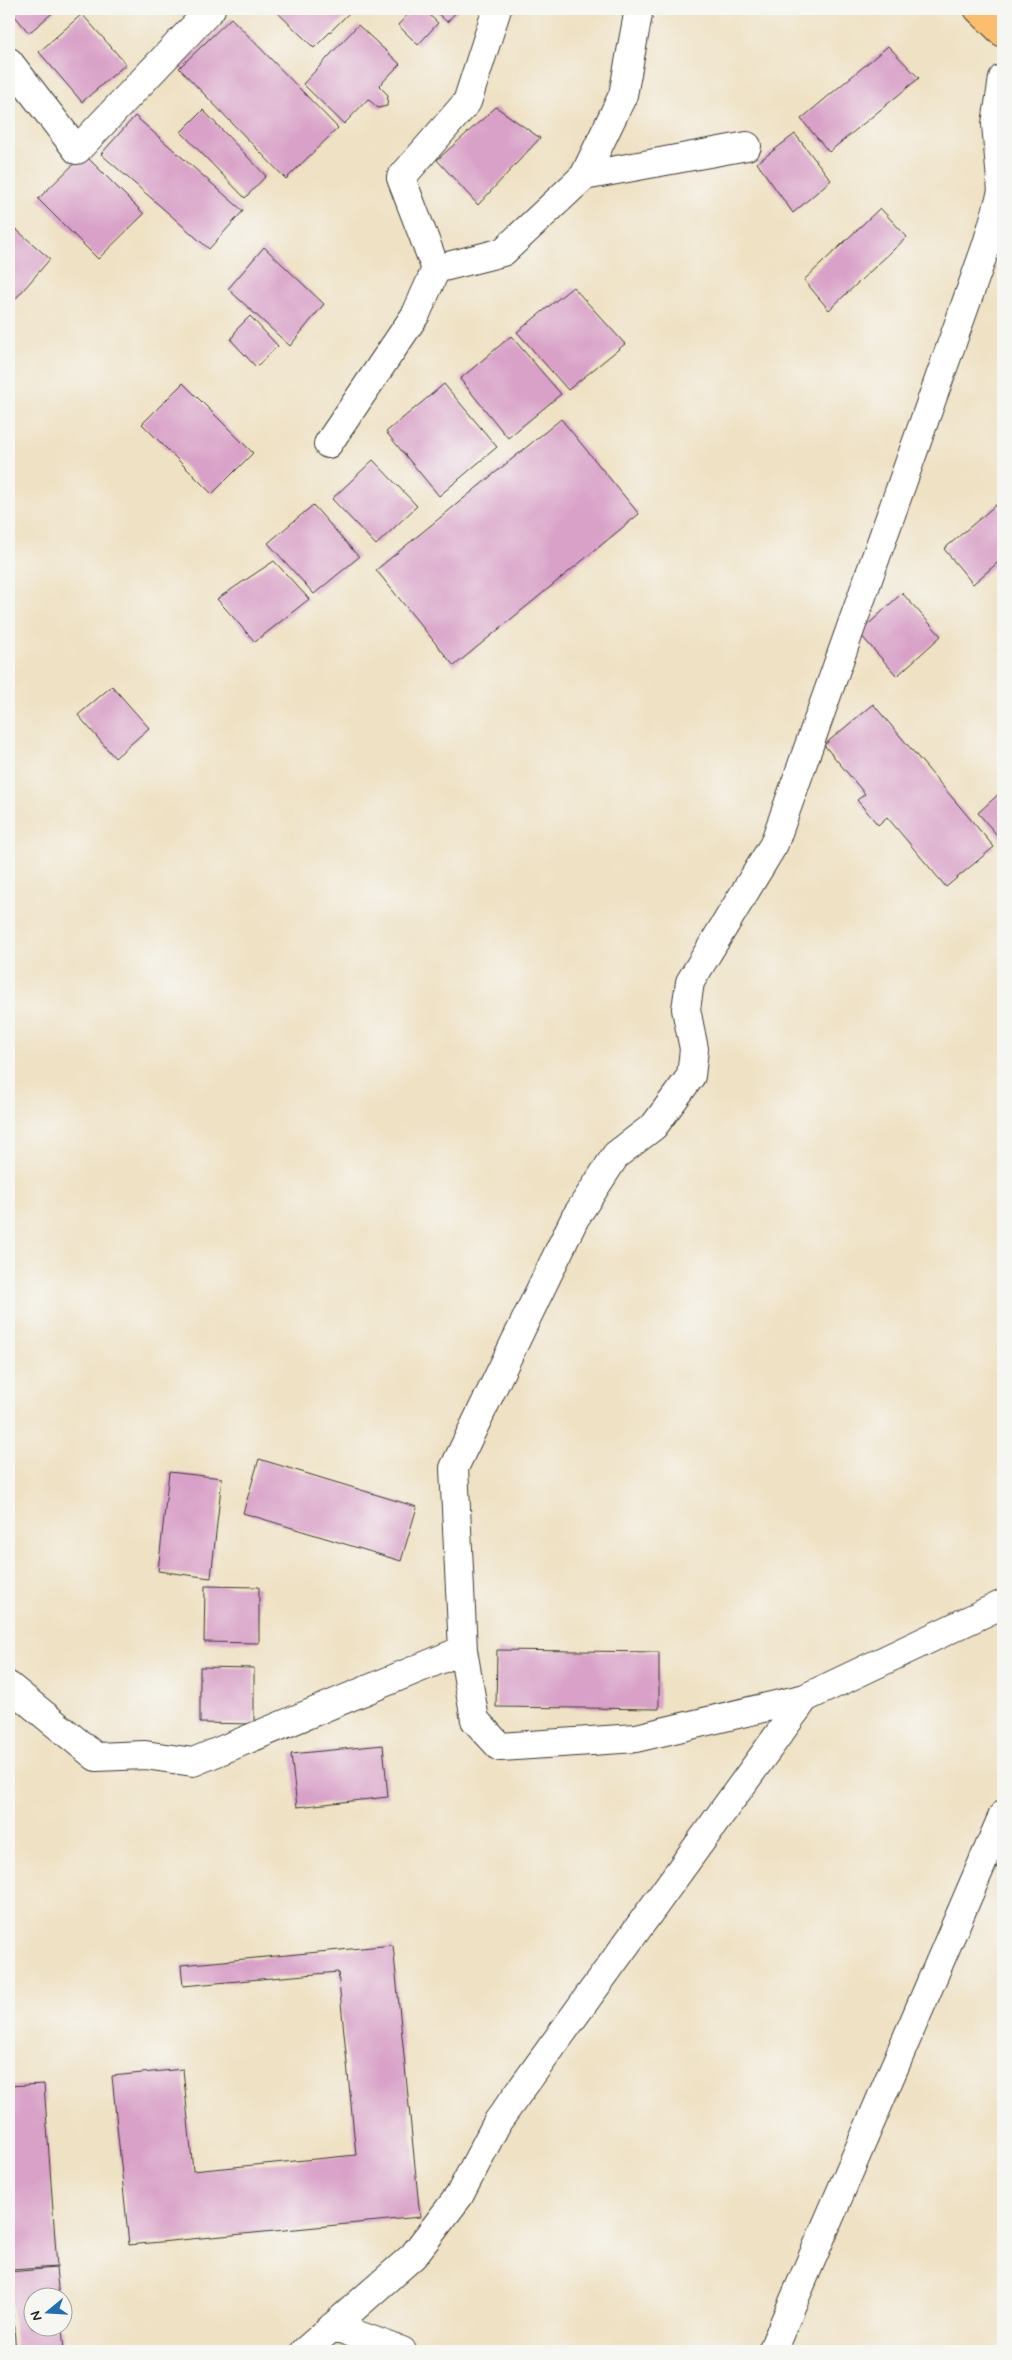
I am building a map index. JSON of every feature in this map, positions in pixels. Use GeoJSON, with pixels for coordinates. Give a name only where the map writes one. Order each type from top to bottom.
{"type":"FeatureCollection","features":[{"type":"Feature","properties":{"kind":"main road"},"geometry":{"type":"LineString","coordinates":[[978,9],[1003,33]]}},
{"type":"Feature","properties":{"kind":"street"},"geometry":{"type":"LineString","coordinates":[[9,62],[77,150],[211,9]]}},
{"type":"Feature","properties":{"kind":"street"},"geometry":{"type":"LineString","coordinates":[[328,444],[416,314],[436,270],[402,178],[467,102],[497,9]]}},
{"type":"Feature","properties":{"kind":"street"},"geometry":{"type":"LineString","coordinates":[[436,270],[503,252],[584,176],[623,95],[639,9]]}},
{"type":"Feature","properties":{"kind":"street"},"geometry":{"type":"LineString","coordinates":[[1003,78],[996,124],[1002,192],[987,244],[774,844],[690,982],[686,1009],[694,1048],[691,1076],[654,1126],[616,1155],[575,1218],[454,1468],[463,1650],[475,1720],[500,1747],[636,1738],[805,1698],[1003,1604]]}},
{"type":"Feature","properties":{"kind":"street"},"geometry":{"type":"LineString","coordinates":[[584,176],[747,146]]}},
{"type":"Feature","properties":{"kind":"street"},"geometry":{"type":"LineString","coordinates":[[9,1686],[96,1757],[145,1755],[193,1762],[463,1650]]}},
{"type":"Feature","properties":{"kind":"street"},"geometry":{"type":"LineString","coordinates":[[305,2351],[413,2256],[459,2196],[498,2121],[805,1698]]}},
{"type":"Feature","properties":{"kind":"street"},"geometry":{"type":"LineString","coordinates":[[772,2351],[1003,1815]]}},
{"type":"Feature","properties":{"kind":"street"},"geometry":{"type":"LineString","coordinates":[[333,2326],[402,2351]]}},
{"type":"Feature","properties":{"kind":"building"},"geometry":{"type":"Polygon","coordinates":[[[9,9],[57,9],[29,33],[9,9]]]}},
{"type":"Feature","properties":{"kind":"building"},"geometry":{"type":"Polygon","coordinates":[[[274,9],[353,9],[314,48],[274,9]]]}},
{"type":"Feature","properties":{"kind":"building"},"geometry":{"type":"Polygon","coordinates":[[[413,9],[423,9],[438,23],[418,45],[398,25],[413,9]]]}},
{"type":"Feature","properties":{"kind":"building"},"geometry":{"type":"Polygon","coordinates":[[[433,9],[459,9],[447,22],[433,9]]]}},
{"type":"Feature","properties":{"kind":"building"},"geometry":{"type":"Polygon","coordinates":[[[82,14],[126,64],[82,102],[39,52],[82,14]]]}},
{"type":"Feature","properties":{"kind":"building"},"geometry":{"type":"Polygon","coordinates":[[[231,18],[338,128],[286,179],[179,68],[231,18]]]}},
{"type":"Feature","properties":{"kind":"building"},"geometry":{"type":"Polygon","coordinates":[[[358,25],[400,64],[379,86],[388,95],[387,106],[378,108],[368,99],[344,124],[303,84],[358,25]]]}},
{"type":"Feature","properties":{"kind":"building"},"geometry":{"type":"Polygon","coordinates":[[[888,46],[919,78],[829,152],[801,119],[888,46]]]}},
{"type":"Feature","properties":{"kind":"building"},"geometry":{"type":"Polygon","coordinates":[[[496,107],[540,138],[478,205],[437,160],[496,107]]]}},
{"type":"Feature","properties":{"kind":"building"},"geometry":{"type":"Polygon","coordinates":[[[203,110],[266,176],[245,198],[181,132],[203,110]]]}},
{"type":"Feature","properties":{"kind":"building"},"geometry":{"type":"Polygon","coordinates":[[[135,116],[243,211],[209,249],[101,154],[135,116]]]}},
{"type":"Feature","properties":{"kind":"building"},"geometry":{"type":"Polygon","coordinates":[[[795,134],[831,180],[793,213],[757,163],[795,134]]]}},
{"type":"Feature","properties":{"kind":"building"},"geometry":{"type":"Polygon","coordinates":[[[84,154],[144,214],[98,259],[38,199],[84,154]]]}},
{"type":"Feature","properties":{"kind":"building"},"geometry":{"type":"Polygon","coordinates":[[[880,208],[907,237],[829,310],[804,280],[880,208]]]}},
{"type":"Feature","properties":{"kind":"building"},"geometry":{"type":"Polygon","coordinates":[[[10,224],[50,259],[12,303],[9,301],[10,224]]]}},
{"type":"Feature","properties":{"kind":"building"},"geometry":{"type":"Polygon","coordinates":[[[264,247],[324,304],[290,346],[228,289],[264,247]]]}},
{"type":"Feature","properties":{"kind":"building"},"geometry":{"type":"Polygon","coordinates":[[[573,287],[625,344],[568,390],[517,332],[573,287]]]}},
{"type":"Feature","properties":{"kind":"building"},"geometry":{"type":"Polygon","coordinates":[[[250,316],[278,346],[256,367],[231,340],[237,329],[250,316]]]}},
{"type":"Feature","properties":{"kind":"building"},"geometry":{"type":"Polygon","coordinates":[[[511,336],[561,394],[508,438],[460,379],[511,336]]]}},
{"type":"Feature","properties":{"kind":"building"},"geometry":{"type":"Polygon","coordinates":[[[183,383],[253,453],[212,494],[142,424],[183,383]]]}},
{"type":"Feature","properties":{"kind":"building"},"geometry":{"type":"Polygon","coordinates":[[[444,384],[497,447],[439,496],[386,432],[444,384]]]}},
{"type":"Feature","properties":{"kind":"building"},"geometry":{"type":"Polygon","coordinates":[[[561,419],[639,514],[454,666],[376,570],[561,419]]]}},
{"type":"Feature","properties":{"kind":"building"},"geometry":{"type":"Polygon","coordinates":[[[373,460],[417,506],[376,545],[332,499],[373,460]]]}},
{"type":"Feature","properties":{"kind":"building"},"geometry":{"type":"Polygon","coordinates":[[[997,504],[1003,512],[1003,558],[973,584],[944,549],[997,504]]]}},
{"type":"Feature","properties":{"kind":"building"},"geometry":{"type":"Polygon","coordinates":[[[313,505],[359,557],[314,594],[268,543],[313,505]]]}},
{"type":"Feature","properties":{"kind":"building"},"geometry":{"type":"Polygon","coordinates":[[[274,561],[309,599],[255,642],[217,599],[274,561]]]}},
{"type":"Feature","properties":{"kind":"building"},"geometry":{"type":"Polygon","coordinates":[[[902,593],[941,636],[897,676],[859,633],[902,593]]]}},
{"type":"Feature","properties":{"kind":"building"},"geometry":{"type":"Polygon","coordinates":[[[112,686],[149,728],[115,758],[78,715],[112,686]]]}},
{"type":"Feature","properties":{"kind":"building"},"geometry":{"type":"Polygon","coordinates":[[[873,704],[994,847],[946,887],[887,817],[878,825],[857,800],[865,794],[824,745],[873,704]]]}},
{"type":"Feature","properties":{"kind":"building"},"geometry":{"type":"Polygon","coordinates":[[[1003,790],[1003,842],[978,813],[1003,790]]]}},
{"type":"Feature","properties":{"kind":"building"},"geometry":{"type":"Polygon","coordinates":[[[259,1459],[417,1507],[401,1561],[243,1513],[259,1459]]]}},
{"type":"Feature","properties":{"kind":"building"},"geometry":{"type":"Polygon","coordinates":[[[169,1472],[222,1478],[211,1578],[158,1571],[169,1472]]]}},
{"type":"Feature","properties":{"kind":"building"},"geometry":{"type":"Polygon","coordinates":[[[205,1586],[259,1587],[259,1643],[204,1642],[205,1586]]]}},
{"type":"Feature","properties":{"kind":"building"},"geometry":{"type":"Polygon","coordinates":[[[497,1650],[659,1652],[659,1709],[496,1707],[497,1650]]]}},
{"type":"Feature","properties":{"kind":"building"},"geometry":{"type":"Polygon","coordinates":[[[200,1667],[254,1668],[254,1724],[200,1723],[200,1667]]]}},
{"type":"Feature","properties":{"kind":"building"},"geometry":{"type":"Polygon","coordinates":[[[383,1745],[388,1797],[297,1807],[291,1754],[383,1745]]]}},
{"type":"Feature","properties":{"kind":"building"},"geometry":{"type":"Polygon","coordinates":[[[393,1945],[420,2217],[129,2245],[112,2076],[183,2069],[193,2171],[356,2155],[338,1972],[183,1986],[181,1965],[393,1945]]]}},
{"type":"Feature","properties":{"kind":"building"},"geometry":{"type":"Polygon","coordinates":[[[44,2084],[57,2267],[9,2270],[9,2086],[44,2084]]]}},
{"type":"Feature","properties":{"kind":"building"},"geometry":{"type":"Polygon","coordinates":[[[56,2268],[58,2288],[22,2288],[22,2338],[63,2338],[64,2351],[16,2351],[9,2272],[56,2268]]]}}]}
